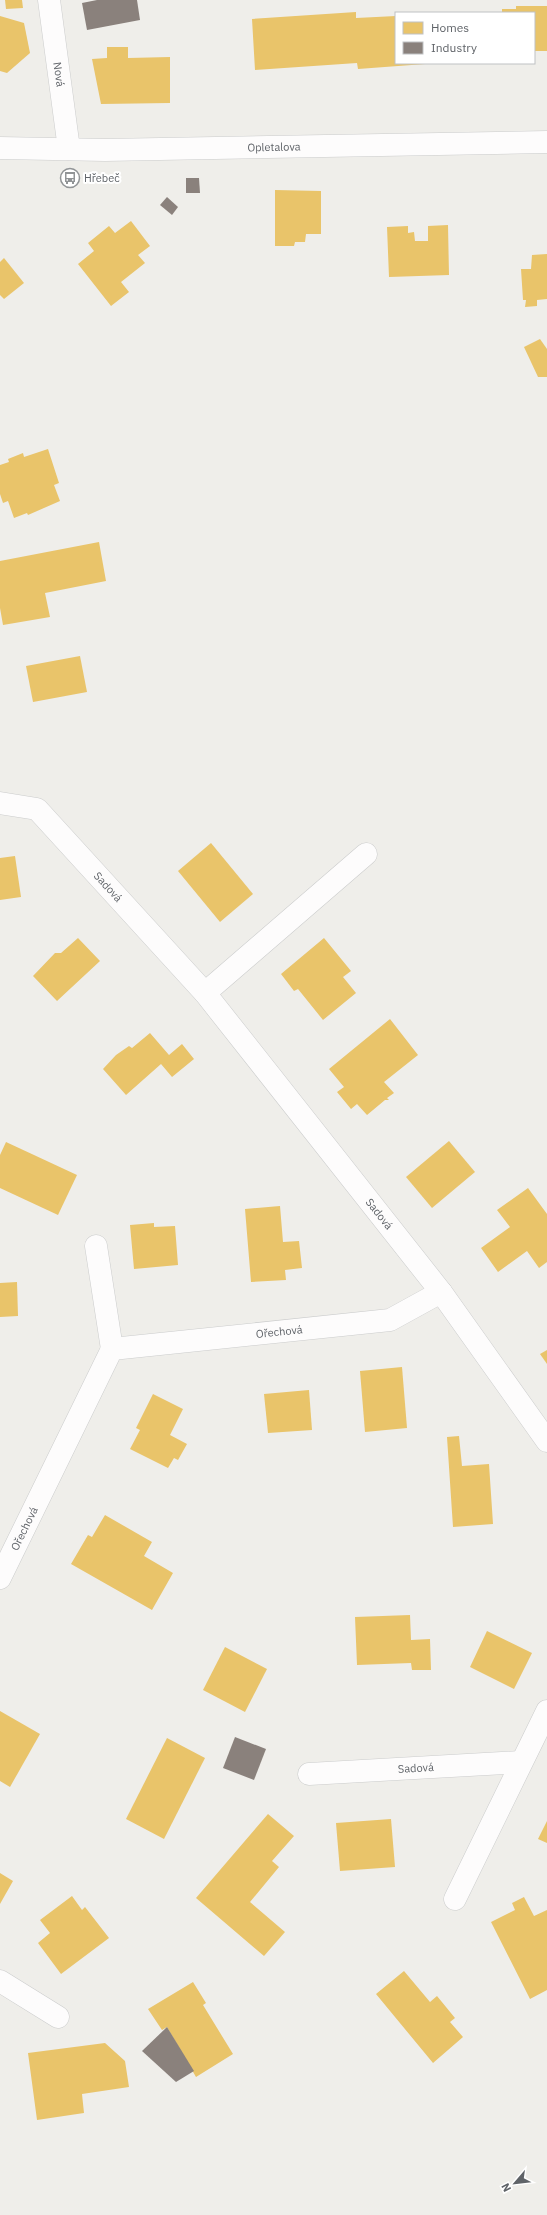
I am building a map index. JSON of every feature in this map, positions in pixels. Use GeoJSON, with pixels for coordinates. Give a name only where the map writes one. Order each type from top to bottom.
{"type":"FeatureCollection","features":[{"type":"Feature","properties":{"kind":"street","name":"Nová"},"geometry":{"type":"LineString","coordinates":[[49,0],[69,149]]}},
{"type":"Feature","properties":{"kind":"street","name":"Opletalova"},"geometry":{"type":"LineString","coordinates":[[0,148],[105,150],[547,142]]}},
{"type":"Feature","properties":{"kind":"street","name":"Sadová"},"geometry":{"type":"LineString","coordinates":[[0,803],[37,809],[204,993],[441,1292],[547,1440]]}},
{"type":"Feature","properties":{"kind":"street"},"geometry":{"type":"LineString","coordinates":[[204,993],[366,854]]}},
{"type":"Feature","properties":{"kind":"street"},"geometry":{"type":"LineString","coordinates":[[96,1246],[112,1348]]}},
{"type":"Feature","properties":{"kind":"street","name":"Ořechová"},"geometry":{"type":"LineString","coordinates":[[0,1578],[112,1348],[390,1320],[441,1292]]}},
{"type":"Feature","properties":{"kind":"street"},"geometry":{"type":"LineString","coordinates":[[455,1899],[547,1711]]}},
{"type":"Feature","properties":{"kind":"street","name":"Sadová"},"geometry":{"type":"LineString","coordinates":[[310,1774],[522,1762]]}},
{"type":"Feature","properties":{"kind":"street"},"geometry":{"type":"LineString","coordinates":[[0,1981],[58,2017]]}},
{"type":"Feature","properties":{"kind":"building: Homes"},"geometry":{"type":"Polygon","coordinates":[[[5,0],[22,0],[23,8],[6,9],[5,0]]]}},
{"type":"Feature","properties":{"kind":"building: Homes"},"geometry":{"type":"Polygon","coordinates":[[[516,6],[547,6],[547,51],[535,51],[535,12],[502,12],[502,9],[516,9],[516,6]]]}},
{"type":"Feature","properties":{"kind":"building: Homes"},"geometry":{"type":"Polygon","coordinates":[[[356,12],[356,18],[395,16],[395,64],[425,64],[358,69],[357,63],[255,70],[252,19],[356,12]]]}},
{"type":"Feature","properties":{"kind":"building: Homes"},"geometry":{"type":"Polygon","coordinates":[[[0,16],[24,23],[30,53],[7,73],[0,71],[0,16]]]}},
{"type":"Feature","properties":{"kind":"building: Homes"},"geometry":{"type":"Polygon","coordinates":[[[107,47],[128,47],[128,58],[170,57],[170,103],[101,104],[92,59],[107,58],[107,47]]]}},
{"type":"Feature","properties":{"kind":"building: Homes"},"geometry":{"type":"Polygon","coordinates":[[[275,190],[321,191],[321,234],[306,234],[305,242],[295,242],[294,246],[275,246],[275,190]]]}},
{"type":"Feature","properties":{"kind":"building: Homes"},"geometry":{"type":"Polygon","coordinates":[[[131,221],[150,246],[138,255],[145,263],[121,282],[129,292],[111,306],[78,264],[94,251],[88,243],[109,226],[115,233],[131,221]]]}},
{"type":"Feature","properties":{"kind":"building: Homes"},"geometry":{"type":"Polygon","coordinates":[[[448,225],[449,275],[389,277],[387,227],[408,226],[408,233],[414,232],[415,241],[428,241],[428,226],[448,225]]]}},
{"type":"Feature","properties":{"kind":"building: Homes"},"geometry":{"type":"Polygon","coordinates":[[[547,254],[547,299],[537,300],[537,306],[525,307],[526,300],[523,300],[521,269],[531,269],[532,255],[547,254]]]}},
{"type":"Feature","properties":{"kind":"building: Homes"},"geometry":{"type":"Polygon","coordinates":[[[4,258],[24,283],[4,299],[0,295],[0,262],[4,258]]]}},
{"type":"Feature","properties":{"kind":"building: Homes"},"geometry":{"type":"Polygon","coordinates":[[[540,339],[547,349],[547,377],[538,377],[524,347],[540,339]]]}},
{"type":"Feature","properties":{"kind":"building: Homes"},"geometry":{"type":"Polygon","coordinates":[[[48,449],[59,483],[54,485],[60,501],[28,515],[27,513],[14,518],[8,501],[3,503],[0,494],[0,465],[9,462],[8,459],[23,453],[24,457],[48,449]]]}},
{"type":"Feature","properties":{"kind":"building: Homes"},"geometry":{"type":"Polygon","coordinates":[[[99,542],[106,581],[45,593],[50,617],[3,625],[0,608],[0,561],[99,542]]]}},
{"type":"Feature","properties":{"kind":"building: Homes"},"geometry":{"type":"Polygon","coordinates":[[[80,656],[87,692],[33,702],[26,666],[80,656]]]}},
{"type":"Feature","properties":{"kind":"building: Homes"},"geometry":{"type":"Polygon","coordinates":[[[211,843],[253,894],[220,922],[178,871],[211,843]]]}},
{"type":"Feature","properties":{"kind":"building: Homes"},"geometry":{"type":"Polygon","coordinates":[[[15,856],[21,897],[0,900],[0,858],[15,856]]]}},
{"type":"Feature","properties":{"kind":"building: Homes"},"geometry":{"type":"Polygon","coordinates":[[[78,938],[100,961],[57,1001],[33,976],[55,953],[61,953],[78,938]]]}},
{"type":"Feature","properties":{"kind":"building: Homes"},"geometry":{"type":"Polygon","coordinates":[[[324,938],[351,971],[343,977],[356,993],[323,1020],[298,989],[294,991],[281,974],[324,938]]]}},
{"type":"Feature","properties":{"kind":"building: Homes"},"geometry":{"type":"Polygon","coordinates":[[[390,1019],[418,1055],[384,1082],[394,1093],[387,1098],[389,1100],[385,1100],[367,1115],[357,1104],[351,1109],[337,1092],[344,1087],[329,1069],[390,1019]]]}},
{"type":"Feature","properties":{"kind":"building: Homes"},"geometry":{"type":"Polygon","coordinates":[[[150,1033],[169,1055],[182,1044],[194,1059],[172,1077],[161,1064],[126,1095],[103,1069],[116,1055],[129,1046],[132,1048],[150,1033]]]}},
{"type":"Feature","properties":{"kind":"building: Homes"},"geometry":{"type":"Polygon","coordinates":[[[449,1141],[475,1172],[432,1208],[406,1177],[449,1141]]]}},
{"type":"Feature","properties":{"kind":"building: Homes"},"geometry":{"type":"Polygon","coordinates":[[[6,1142],[77,1175],[58,1215],[0,1188],[0,1155],[6,1142]]]}},
{"type":"Feature","properties":{"kind":"building: Homes"},"geometry":{"type":"Polygon","coordinates":[[[528,1188],[547,1214],[547,1262],[539,1268],[527,1251],[498,1272],[481,1248],[510,1227],[497,1210],[528,1188]]]}},
{"type":"Feature","properties":{"kind":"building: Homes"},"geometry":{"type":"Polygon","coordinates":[[[280,1206],[283,1242],[299,1241],[302,1268],[285,1270],[286,1280],[251,1282],[245,1209],[280,1206]]]}},
{"type":"Feature","properties":{"kind":"building: Homes"},"geometry":{"type":"Polygon","coordinates":[[[154,1223],[154,1227],[175,1226],[178,1265],[134,1269],[130,1225],[154,1223]]]}},
{"type":"Feature","properties":{"kind":"building: Homes"},"geometry":{"type":"Polygon","coordinates":[[[17,1282],[18,1316],[0,1317],[0,1283],[17,1282]]]}},
{"type":"Feature","properties":{"kind":"building: Homes"},"geometry":{"type":"Polygon","coordinates":[[[547,1350],[547,1364],[540,1354],[547,1350]]]}},
{"type":"Feature","properties":{"kind":"building: Homes"},"geometry":{"type":"Polygon","coordinates":[[[402,1367],[407,1428],[365,1432],[360,1371],[402,1367]]]}},
{"type":"Feature","properties":{"kind":"building: Homes"},"geometry":{"type":"Polygon","coordinates":[[[309,1390],[312,1430],[268,1433],[264,1394],[309,1390]]]}},
{"type":"Feature","properties":{"kind":"building: Homes"},"geometry":{"type":"Polygon","coordinates":[[[153,1394],[183,1409],[170,1435],[187,1444],[178,1460],[174,1458],[168,1468],[130,1449],[140,1430],[136,1428],[153,1394]]]}},
{"type":"Feature","properties":{"kind":"building: Homes"},"geometry":{"type":"Polygon","coordinates":[[[459,1436],[462,1466],[489,1464],[493,1524],[453,1527],[447,1437],[459,1436]]]}},
{"type":"Feature","properties":{"kind":"building: Homes"},"geometry":{"type":"Polygon","coordinates":[[[105,1515],[152,1542],[144,1556],[173,1573],[152,1610],[71,1564],[88,1535],[92,1537],[105,1515]]]}},
{"type":"Feature","properties":{"kind":"building: Homes"},"geometry":{"type":"Polygon","coordinates":[[[410,1615],[411,1640],[430,1639],[431,1670],[412,1670],[411,1663],[357,1665],[355,1617],[410,1615]]]}},
{"type":"Feature","properties":{"kind":"building: Homes"},"geometry":{"type":"Polygon","coordinates":[[[487,1631],[532,1653],[514,1689],[470,1667],[487,1631]]]}},
{"type":"Feature","properties":{"kind":"building: Homes"},"geometry":{"type":"Polygon","coordinates":[[[225,1647],[267,1669],[245,1712],[203,1690],[225,1647]]]}},
{"type":"Feature","properties":{"kind":"building: Homes"},"geometry":{"type":"Polygon","coordinates":[[[0,1711],[40,1734],[10,1787],[0,1781],[0,1711]]]}},
{"type":"Feature","properties":{"kind":"building: Homes"},"geometry":{"type":"Polygon","coordinates":[[[167,1738],[205,1758],[164,1839],[126,1819],[167,1738]]]}},
{"type":"Feature","properties":{"kind":"building: Homes"},"geometry":{"type":"Polygon","coordinates":[[[268,1814],[294,1836],[272,1861],[279,1867],[250,1902],[285,1932],[264,1956],[196,1898],[268,1814]]]}},
{"type":"Feature","properties":{"kind":"building: Homes"},"geometry":{"type":"Polygon","coordinates":[[[391,1819],[395,1867],[340,1871],[336,1823],[391,1819]]]}},
{"type":"Feature","properties":{"kind":"building: Homes"},"geometry":{"type":"Polygon","coordinates":[[[547,1821],[547,1843],[538,1839],[547,1821]]]}},
{"type":"Feature","properties":{"kind":"building: Homes"},"geometry":{"type":"Polygon","coordinates":[[[0,1873],[13,1881],[0,1904],[0,1873]]]}},
{"type":"Feature","properties":{"kind":"building: Homes"},"geometry":{"type":"Polygon","coordinates":[[[72,1896],[82,1910],[85,1907],[109,1938],[61,1974],[38,1943],[50,1933],[40,1920],[72,1896]]]}},
{"type":"Feature","properties":{"kind":"building: Homes"},"geometry":{"type":"Polygon","coordinates":[[[524,1897],[534,1916],[547,1910],[547,1990],[530,1999],[491,1922],[515,1910],[512,1903],[524,1897]]]}},
{"type":"Feature","properties":{"kind":"building: Homes"},"geometry":{"type":"Polygon","coordinates":[[[404,1971],[430,2002],[437,1996],[455,2018],[450,2022],[463,2037],[433,2063],[376,1994],[404,1971]]]}},
{"type":"Feature","properties":{"kind":"building: Homes"},"geometry":{"type":"Polygon","coordinates":[[[193,1982],[206,2003],[203,2005],[233,2054],[196,2077],[167,2027],[162,2030],[148,2009],[193,1982]]]}},
{"type":"Feature","properties":{"kind":"building: Homes"},"geometry":{"type":"Polygon","coordinates":[[[105,2043],[125,2061],[129,2087],[82,2094],[84,2113],[37,2120],[28,2053],[105,2043]]]}},
{"type":"Feature","properties":{"kind":"building: Industry"},"geometry":{"type":"Polygon","coordinates":[[[97,0],[137,0],[140,20],[87,30],[82,3],[97,0]]]}},
{"type":"Feature","properties":{"kind":"building: Industry"},"geometry":{"type":"Polygon","coordinates":[[[186,178],[199,178],[200,193],[186,193],[186,178]]]}},
{"type":"Feature","properties":{"kind":"building: Industry"},"geometry":{"type":"Polygon","coordinates":[[[167,197],[178,207],[172,215],[160,205],[167,197]]]}},
{"type":"Feature","properties":{"kind":"building: Industry"},"geometry":{"type":"Polygon","coordinates":[[[235,1737],[266,1749],[254,1780],[223,1768],[235,1737]]]}},
{"type":"Feature","properties":{"kind":"building: Industry"},"geometry":{"type":"Polygon","coordinates":[[[167,2027],[194,2071],[176,2082],[142,2051],[167,2027]]]}},
{"type":"Feature","properties":{"kind":"place","name":"Hřebeč"},"geometry":{"type":"Point","coordinates":[70,178]}}]}
